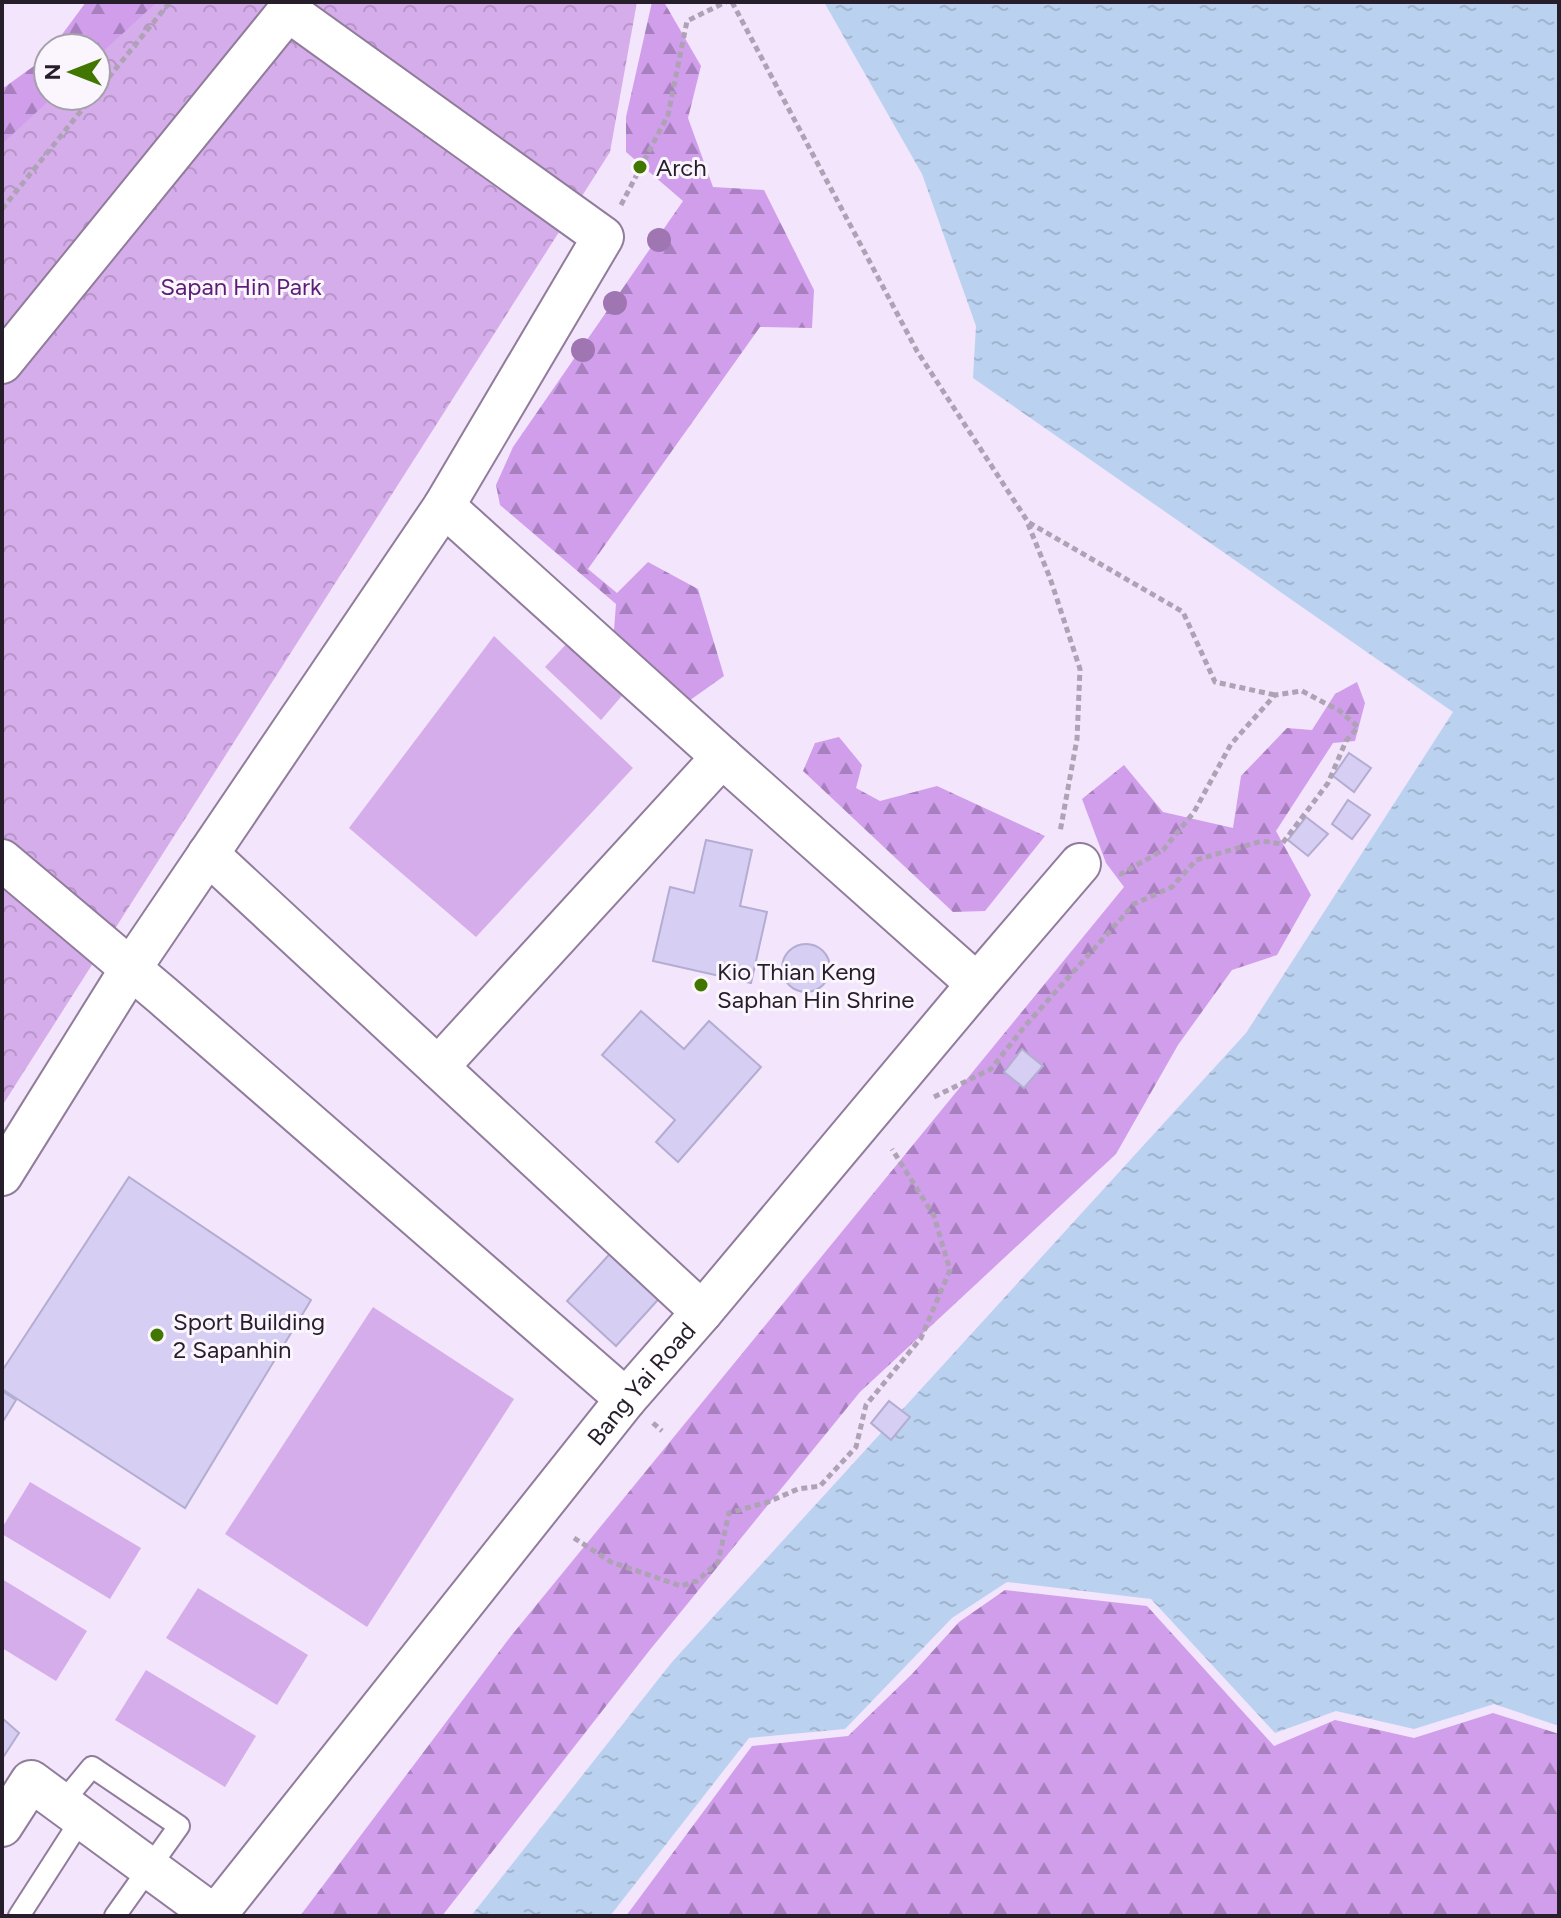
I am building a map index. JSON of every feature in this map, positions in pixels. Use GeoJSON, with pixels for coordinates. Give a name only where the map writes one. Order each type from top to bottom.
{"type":"FeatureCollection","features":[{"type":"Feature","properties":{"kind":"street"},"geometry":{"type":"LineString","coordinates":[[2,363],[288,11],[603,237],[444,506],[131,968],[2,1175]]}},
{"type":"Feature","properties":{"kind":"street"},"geometry":{"type":"LineString","coordinates":[[444,506],[977,984]]}},
{"type":"Feature","properties":{"kind":"street"},"geometry":{"type":"LineString","coordinates":[[438,1067],[722,757]]}},
{"type":"Feature","properties":{"kind":"street"},"geometry":{"type":"LineString","coordinates":[[208,854],[702,1312]]}},
{"type":"Feature","properties":{"kind":"street","name":"Bang Yai Road"},"geometry":{"type":"LineString","coordinates":[[215,1916],[626,1399],[977,984],[1069,855]]}},
{"type":"Feature","properties":{"kind":"street"},"geometry":{"type":"LineString","coordinates":[[2,860],[131,968],[626,1399]]}},
{"type":"Feature","properties":{"kind":"street"},"geometry":{"type":"LineString","coordinates":[[2,1826],[31,1781],[215,1916]]}},
{"type":"Feature","properties":{"kind":"lane"},"geometry":{"type":"LineString","coordinates":[[19,1916],[92,1767],[179,1826],[115,1916]]}},
{"type":"Feature","properties":{"kind":"lane"},"geometry":{"type":"LineString","coordinates":[[2,1911],[9,1916]]}},
{"type":"Feature","properties":{"kind":"path"},"geometry":{"type":"LineString","coordinates":[[112,73],[170,2]]}},
{"type":"Feature","properties":{"kind":"path"},"geometry":{"type":"LineString","coordinates":[[603,237],[668,115],[687,21],[726,2]]}},
{"type":"Feature","properties":{"kind":"path"},"geometry":{"type":"LineString","coordinates":[[732,2],[917,351],[1028,522],[1080,669],[1069,855],[1121,874],[1163,850],[1194,812],[1231,744],[1275,695]]}},
{"type":"Feature","properties":{"kind":"path"},"geometry":{"type":"LineString","coordinates":[[2,209],[80,112]]}},
{"type":"Feature","properties":{"kind":"path"},"geometry":{"type":"LineString","coordinates":[[933,1098],[991,1069],[1025,1026],[1134,904],[1172,887],[1196,860],[1262,841],[1282,844],[1328,783],[1346,741],[1358,727],[1340,711],[1302,691],[1275,695],[1215,682],[1183,612],[1028,522]]}},
{"type":"Feature","properties":{"kind":"path"},"geometry":{"type":"LineString","coordinates":[[574,1538],[611,1562],[681,1586],[697,1581],[718,1562],[729,1513],[768,1502],[798,1489],[820,1486],[856,1447],[866,1405],[921,1338],[950,1270],[934,1216],[892,1149]]}},
{"type":"Feature","properties":{"kind":"green space"},"geometry":{"type":"Polygon","coordinates":[[[86,2],[158,2],[112,58],[112,32],[64,32],[86,2]]]}},
{"type":"Feature","properties":{"kind":"green space","name":"Sapan Hin Park"},"geometry":{"type":"Polygon","coordinates":[[[157,2],[637,2],[610,152],[2,1106],[2,144],[37,112],[112,112],[112,43],[157,2]]]}},
{"type":"Feature","properties":{"kind":"green space"},"geometry":{"type":"Polygon","coordinates":[[[652,2],[664,2],[701,66],[688,118],[713,187],[764,190],[814,290],[812,328],[760,327],[588,569],[617,593],[648,562],[698,589],[724,676],[679,708],[613,643],[616,604],[500,505],[496,485],[513,447],[683,201],[626,152],[626,117],[652,2]]]}},
{"type":"Feature","properties":{"kind":"green space"},"geometry":{"type":"Polygon","coordinates":[[[32,67],[32,112],[68,112],[2,192],[2,89],[32,67]]]}},
{"type":"Feature","properties":{"kind":"green space"},"geometry":{"type":"Polygon","coordinates":[[[494,636],[633,768],[476,937],[349,828],[494,636]]]}},
{"type":"Feature","properties":{"kind":"green space"},"geometry":{"type":"Polygon","coordinates":[[[570,640],[627,690],[601,720],[545,667],[570,640]]]}},
{"type":"Feature","properties":{"kind":"green space"},"geometry":{"type":"Polygon","coordinates":[[[1357,682],[1365,703],[1355,741],[1333,743],[1276,831],[1311,895],[1277,955],[1232,970],[1178,1045],[1116,1154],[860,1392],[649,1651],[442,1916],[300,1916],[511,1636],[1124,887],[1106,863],[1082,799],[1124,765],[1163,812],[1233,828],[1241,776],[1287,728],[1312,730],[1335,694],[1357,682]]]}},
{"type":"Feature","properties":{"kind":"green space"},"geometry":{"type":"Polygon","coordinates":[[[839,737],[862,765],[856,788],[880,801],[937,786],[1045,836],[985,911],[953,912],[803,771],[815,743],[839,737]]]}},
{"type":"Feature","properties":{"kind":"green space"},"geometry":{"type":"Polygon","coordinates":[[[373,1307],[514,1399],[367,1627],[225,1534],[373,1307]]]}},
{"type":"Feature","properties":{"kind":"green space"},"geometry":{"type":"Polygon","coordinates":[[[30,1482],[141,1548],[110,1599],[2,1534],[2,1528],[30,1482]]]}},
{"type":"Feature","properties":{"kind":"green space"},"geometry":{"type":"Polygon","coordinates":[[[2,1579],[87,1631],[56,1681],[2,1648],[2,1579]]]}},
{"type":"Feature","properties":{"kind":"green space"},"geometry":{"type":"Polygon","coordinates":[[[198,1588],[308,1655],[277,1705],[166,1638],[198,1588]]]}},
{"type":"Feature","properties":{"kind":"green space"},"geometry":{"type":"Polygon","coordinates":[[[1005,1590],[1147,1606],[1274,1746],[1335,1720],[1414,1738],[1493,1713],[1559,1734],[1559,1916],[626,1916],[752,1746],[848,1736],[912,1674],[959,1622],[1005,1590]]]}},
{"type":"Feature","properties":{"kind":"green space"},"geometry":{"type":"Polygon","coordinates":[[[146,1670],[256,1736],[225,1787],[115,1720],[146,1670]]]}},
{"type":"Feature","properties":{"kind":"water"},"geometry":{"type":"Polygon","coordinates":[[[824,2],[1559,2],[1559,1726],[1494,1704],[1414,1729],[1336,1711],[1275,1733],[1151,1599],[1007,1582],[952,1618],[845,1729],[749,1738],[610,1916],[471,1916],[672,1662],[1246,1033],[1453,712],[973,378],[976,326],[922,174],[824,2]]]}},
{"type":"Feature","properties":{"kind":"building"},"geometry":{"type":"Polygon","coordinates":[[[1349,753],[1371,768],[1354,792],[1333,776],[1349,753]]]}},
{"type":"Feature","properties":{"kind":"building"},"geometry":{"type":"Polygon","coordinates":[[[1348,800],[1370,815],[1352,839],[1332,824],[1348,800]]]}},
{"type":"Feature","properties":{"kind":"building"},"geometry":{"type":"Polygon","coordinates":[[[1306,817],[1328,834],[1308,856],[1288,840],[1306,817]]]}},
{"type":"Feature","properties":{"kind":"building"},"geometry":{"type":"Polygon","coordinates":[[[706,840],[752,850],[740,906],[767,912],[751,983],[653,961],[670,887],[694,893],[706,840]]]}},
{"type":"Feature","properties":{"kind":"building"},"geometry":{"type":"Polygon","coordinates":[[[806,944],[823,951],[830,968],[823,985],[806,992],[789,985],[782,968],[789,951],[806,944]]]}},
{"type":"Feature","properties":{"kind":"building"},"geometry":{"type":"Polygon","coordinates":[[[641,1011],[684,1049],[709,1021],[761,1067],[678,1162],[656,1142],[675,1120],[602,1055],[641,1011]]]}},
{"type":"Feature","properties":{"kind":"building"},"geometry":{"type":"Polygon","coordinates":[[[1022,1049],[1043,1066],[1024,1088],[1004,1072],[1022,1049]]]}},
{"type":"Feature","properties":{"kind":"building","name":"Sport Building 2 Sapanhin"},"geometry":{"type":"Polygon","coordinates":[[[129,1177],[311,1300],[185,1508],[2,1389],[2,1371],[129,1177]]]}},
{"type":"Feature","properties":{"kind":"building"},"geometry":{"type":"Polygon","coordinates":[[[617,1246],[665,1292],[616,1346],[567,1301],[617,1246]]]}},
{"type":"Feature","properties":{"kind":"building"},"geometry":{"type":"Polygon","coordinates":[[[2,1391],[16,1400],[2,1423],[2,1391]]]}},
{"type":"Feature","properties":{"kind":"building"},"geometry":{"type":"Polygon","coordinates":[[[889,1401],[910,1417],[891,1440],[871,1423],[889,1401]]]}},
{"type":"Feature","properties":{"kind":"building"},"geometry":{"type":"Polygon","coordinates":[[[2,1718],[19,1733],[2,1759],[2,1718]]]}},
{"type":"Feature","properties":{"kind":"place","name":"Arch"},"geometry":{"type":"Point","coordinates":[640,167]}},
{"type":"Feature","properties":{"kind":"place","name":"Kio Thian Keng Saphan Hin Shrine"},"geometry":{"type":"Point","coordinates":[701,985]}},
{"type":"Feature","properties":{"kind":"place","name":"Sport Building 2 Sapanhin"},"geometry":{"type":"Point","coordinates":[157,1335]}}]}
